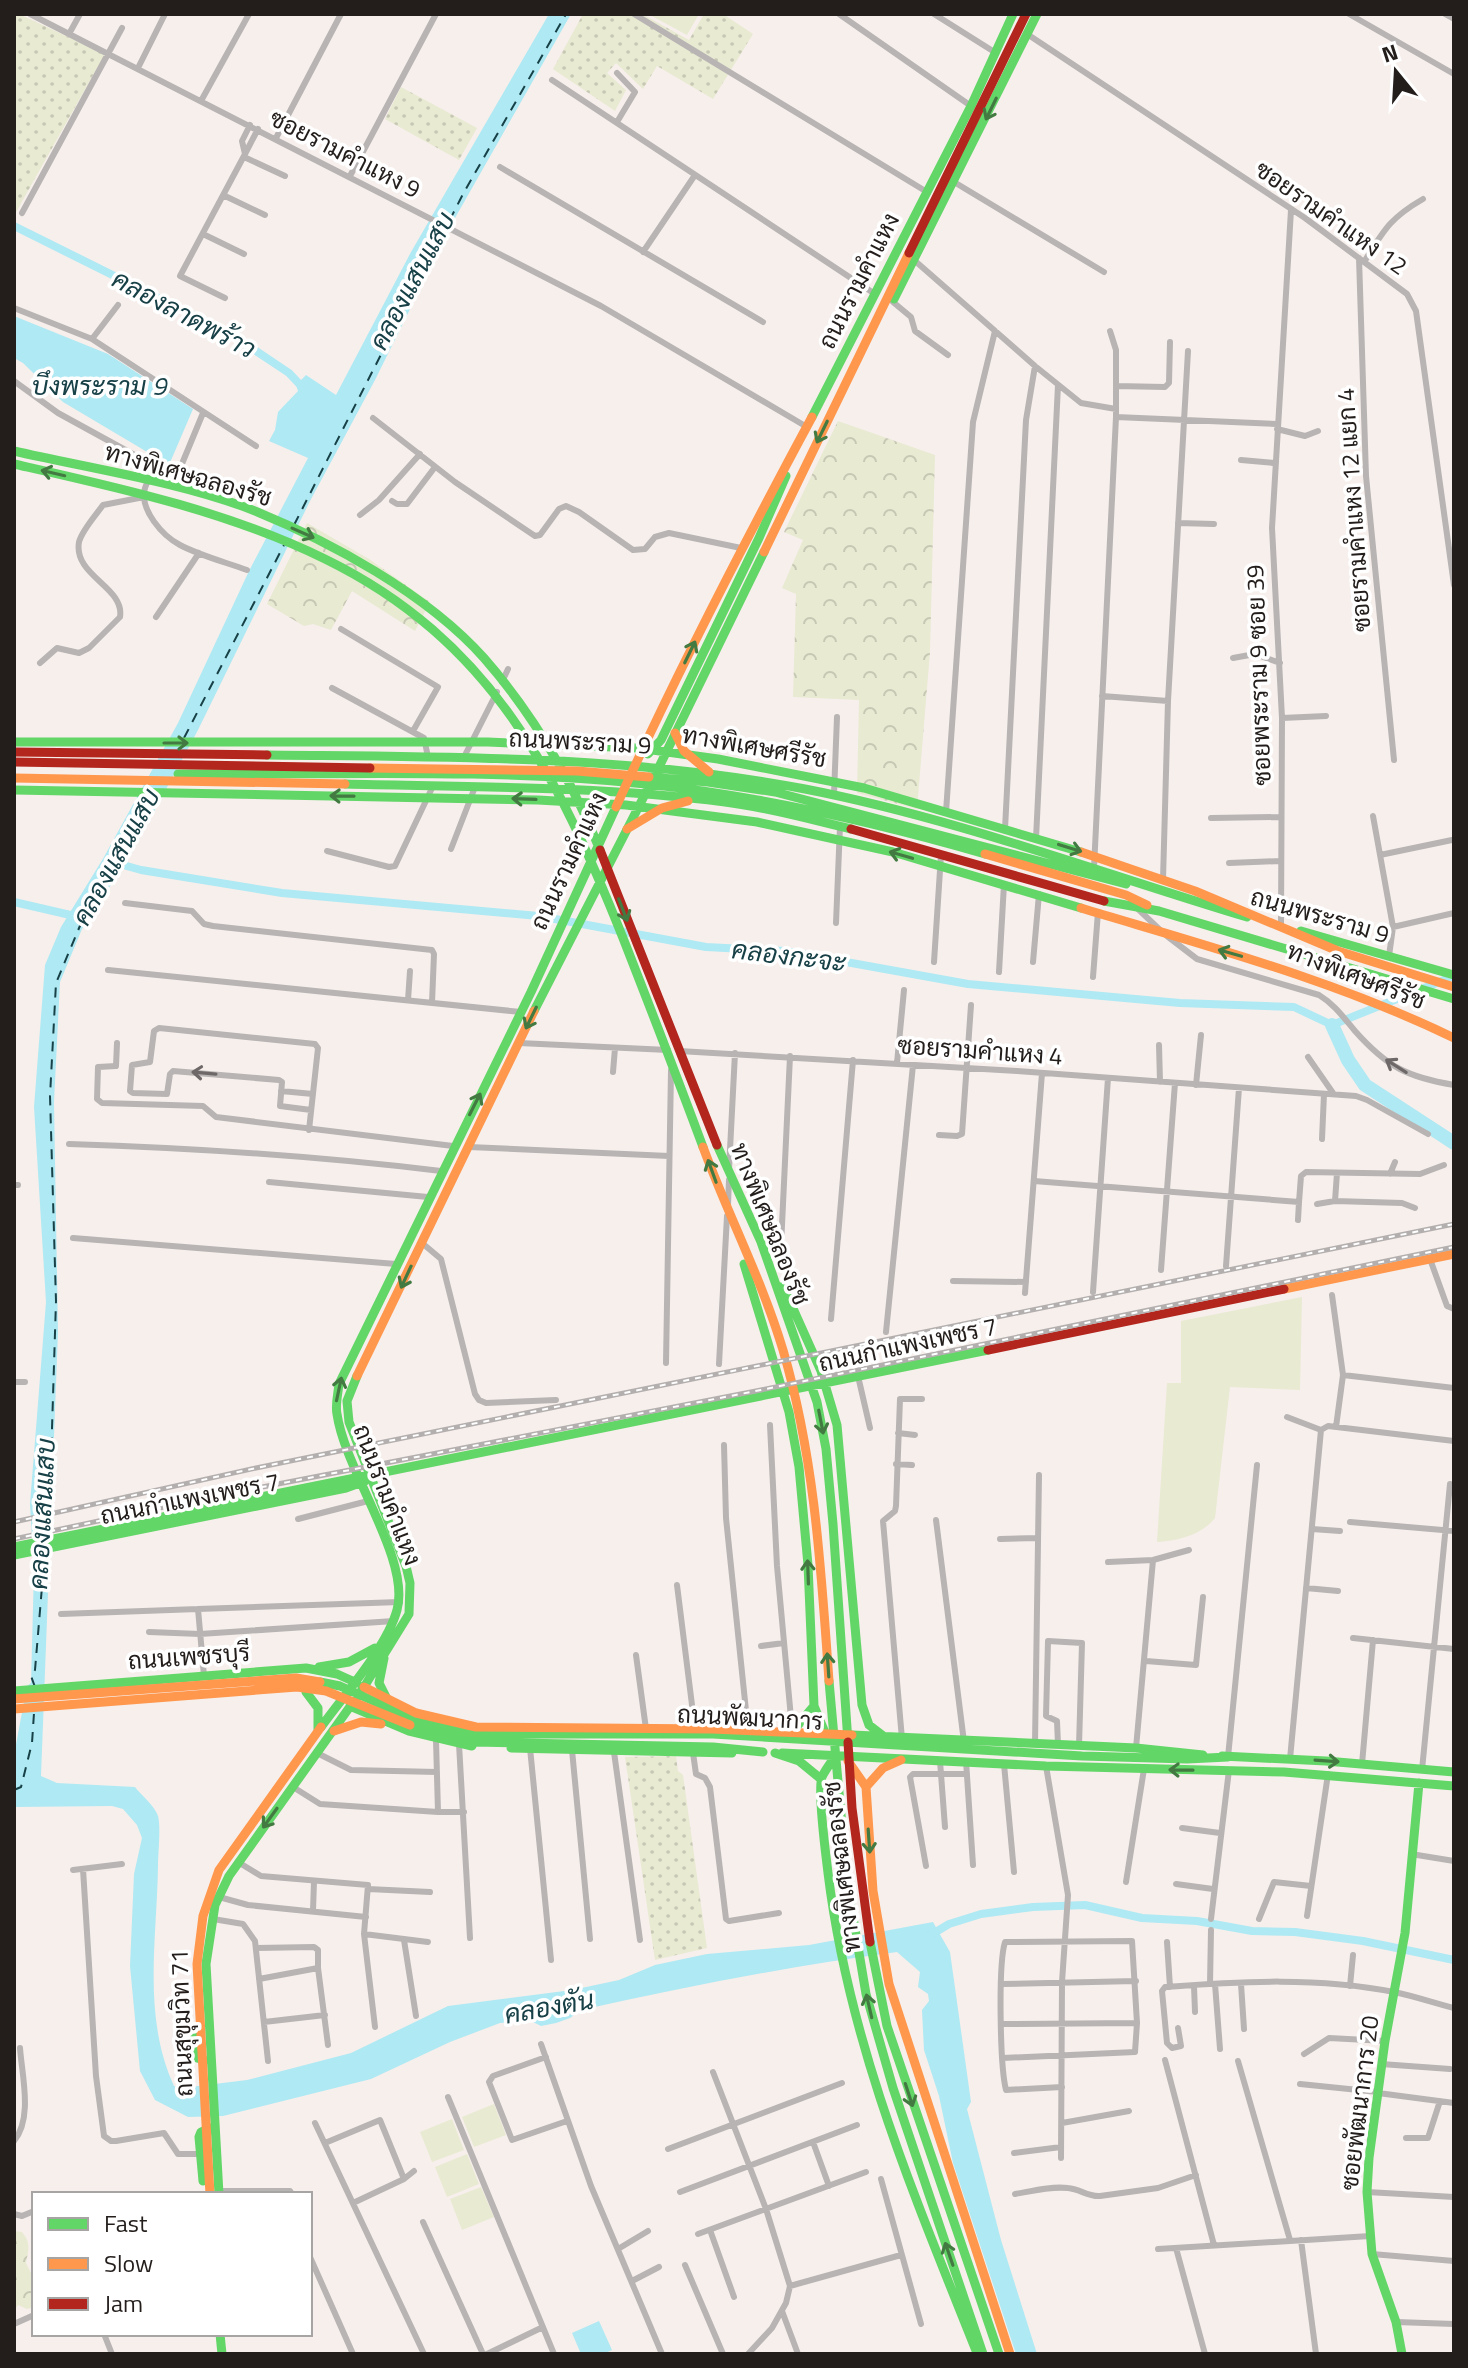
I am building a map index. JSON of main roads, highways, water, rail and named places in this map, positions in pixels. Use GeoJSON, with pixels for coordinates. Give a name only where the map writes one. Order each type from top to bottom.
{"type":"FeatureCollection","features":[{"type":"Feature","properties":{"kind":"main road","name":"ถนนรามคำแหง"},"geometry":{"type":"LineString","coordinates":[[350,1706],[364,1687],[384,1648],[400,1602],[400,1585],[396,1568],[337,1423],[336,1397],[344,1370],[521,1012],[655,721],[1016,14]]}},
{"type":"Feature","properties":{"kind":"main road","name":"ถนนรามคำแหง"},"geometry":{"type":"LineString","coordinates":[[856,362],[893,302],[1026,14]]}},
{"type":"Feature","properties":{"kind":"main road","name":"ถนนรามคำแหง"},"geometry":{"type":"LineString","coordinates":[[339,1701],[409,1614],[410,1583],[406,1566],[349,1422],[347,1401],[358,1371],[565,948],[659,767],[856,362],[954,182],[1037,14]]}},
{"type":"Feature","properties":{"kind":"main road","name":"ทางพิเศษฉลองรัช"},"geometry":{"type":"LineString","coordinates":[[14,451],[177,488],[249,509],[361,562],[430,609],[483,657],[527,713],[566,777],[598,845],[722,1158],[761,1242],[817,1402],[826,1449],[852,1808],[875,1975],[887,2026],[911,2100],[999,2354]]}},
{"type":"Feature","properties":{"kind":"main road"},"geometry":{"type":"LineString","coordinates":[[577,771],[624,765],[638,760],[650,753],[661,740],[759,538],[794,451]]}},
{"type":"Feature","properties":{"kind":"main road","name":"ทางพิเศษฉลองรัช"},"geometry":{"type":"LineString","coordinates":[[14,464],[212,514],[301,546],[356,574],[420,618],[472,664],[514,716],[553,777],[588,850],[732,1225],[761,1288],[780,1344],[808,1457],[818,1528],[847,1884],[862,1975],[898,2106],[983,2354]]}},
{"type":"Feature","properties":{"kind":"main road"},"geometry":{"type":"LineString","coordinates":[[584,760],[622,751],[640,740],[655,721]]}},
{"type":"Feature","properties":{"kind":"main road"},"geometry":{"type":"LineString","coordinates":[[675,733],[677,743],[688,757],[712,774]]}},
{"type":"Feature","properties":{"kind":"main road"},"geometry":{"type":"LineString","coordinates":[[14,743],[123,745],[131,749],[136,769],[133,778],[121,785],[16,780]]}},
{"type":"Feature","properties":{"kind":"main road","name":"ทางพิเศษศรีรัช"},"geometry":{"type":"LineString","coordinates":[[14,743],[515,743],[638,748],[718,759],[864,788],[1107,860],[1180,886],[1338,951],[1454,987]]}},
{"type":"Feature","properties":{"kind":"main road","name":"ถนนพระราม 9"},"geometry":{"type":"LineString","coordinates":[[14,752],[584,760],[712,774],[834,794],[1004,841],[1039,860],[1159,911]]}},
{"type":"Feature","properties":{"kind":"main road","name":"ถนนพระราม 9"},"geometry":{"type":"LineString","coordinates":[[14,762],[577,771],[708,782],[775,792],[1175,895]]}},
{"type":"Feature","properties":{"kind":"main road","name":"ถนนพระราม 9"},"geometry":{"type":"LineString","coordinates":[[16,780],[503,777],[706,792],[773,802],[1039,860],[1094,868],[1175,895],[1454,975]]}},
{"type":"Feature","properties":{"kind":"main road","name":"ถนนพระราม 9"},"geometry":{"type":"LineString","coordinates":[[16,780],[475,787],[703,799],[807,818],[900,841],[1099,900],[1159,911],[1454,999]]}},
{"type":"Feature","properties":{"kind":"main road","name":"ทางพิเศษศรีรัช"},"geometry":{"type":"LineString","coordinates":[[16,780],[554,800],[642,806],[757,822],[893,852],[1292,971],[1409,1016],[1454,1038]]}},
{"type":"Feature","properties":{"kind":"main road"},"geometry":{"type":"LineString","coordinates":[[806,789],[800,796],[799,809],[807,818]]}},
{"type":"Feature","properties":{"kind":"main road"},"geometry":{"type":"LineString","coordinates":[[594,791],[607,808],[609,824]]}},
{"type":"Feature","properties":{"kind":"main road"},"geometry":{"type":"LineString","coordinates":[[625,830],[662,808],[703,799]]}},
{"type":"Feature","properties":{"kind":"main road"},"geometry":{"type":"LineString","coordinates":[[508,1039],[519,1043]]}},
{"type":"Feature","properties":{"kind":"main road"},"geometry":{"type":"LineString","coordinates":[[732,1225],[789,1412],[799,1467],[814,1706],[840,1759],[866,1789],[873,1891],[889,1984],[1010,2354]]}},
{"type":"Feature","properties":{"kind":"main road"},"geometry":{"type":"LineString","coordinates":[[761,1242],[810,1340],[831,1401],[840,1453],[862,1705],[869,1725],[886,1738]]}},
{"type":"Feature","properties":{"kind":"main road","name":"ถนนกำแพงเพชร 7"},"geometry":{"type":"LineString","coordinates":[[14,1547],[71,1539],[1454,1254]]}},
{"type":"Feature","properties":{"kind":"main road"},"geometry":{"type":"LineString","coordinates":[[369,1320],[382,1327]]}},
{"type":"Feature","properties":{"kind":"main road","name":"ถนนกำแพงเพชร 7"},"geometry":{"type":"LineString","coordinates":[[14,1555],[71,1539]]}},
{"type":"Feature","properties":{"kind":"main road"},"geometry":{"type":"LineString","coordinates":[[306,1668],[349,1662],[384,1648]]}},
{"type":"Feature","properties":{"kind":"main road"},"geometry":{"type":"LineString","coordinates":[[384,1648],[379,1675],[381,1690],[388,1700]]}},
{"type":"Feature","properties":{"kind":"main road","name":"ถนนเพชรบุรี"},"geometry":{"type":"LineString","coordinates":[[14,1691],[306,1668],[364,1687]]}},
{"type":"Feature","properties":{"kind":"main road"},"geometry":{"type":"LineString","coordinates":[[185,1690],[204,1677]]}},
{"type":"Feature","properties":{"kind":"main road","name":"ถนนพัฒนาการ"},"geometry":{"type":"LineString","coordinates":[[280,1683],[326,1682],[416,1720],[474,1734],[713,1734],[1187,1759],[1228,1757]]}},
{"type":"Feature","properties":{"kind":"main road","name":"ถนนเพชรบุรี"},"geometry":{"type":"LineString","coordinates":[[14,1699],[280,1683]]}},
{"type":"Feature","properties":{"kind":"main road","name":"ถนนเพชรบุรี"},"geometry":{"type":"LineString","coordinates":[[14,1709],[280,1683]]}},
{"type":"Feature","properties":{"kind":"main road","name":"ถนนพัฒนาการ"},"geometry":{"type":"LineString","coordinates":[[280,1683],[326,1691],[413,1726],[474,1742],[713,1747],[840,1759],[1328,1774],[1454,1786]]}},
{"type":"Feature","properties":{"kind":"main road","name":"ถนนพัฒนาการ"},"geometry":{"type":"LineString","coordinates":[[364,1687],[416,1713],[464,1725],[748,1730],[1058,1745],[1080,1751],[1136,1748],[1454,1772]]}},
{"type":"Feature","properties":{"kind":"main road"},"geometry":{"type":"LineString","coordinates":[[50,1700],[185,1690],[221,1697]]}},
{"type":"Feature","properties":{"kind":"main road"},"geometry":{"type":"LineString","coordinates":[[306,1692],[318,1708],[317,1732]]}},
{"type":"Feature","properties":{"kind":"main road","name":"ถนนเพชรบุรี"},"geometry":{"type":"LineString","coordinates":[[14,1715],[306,1692],[350,1706]]}},
{"type":"Feature","properties":{"kind":"main road","name":"ถนนสุขุมวิท 71"},"geometry":{"type":"LineString","coordinates":[[210,2192],[203,1999],[205,1902],[219,1870],[339,1701]]}},
{"type":"Feature","properties":{"kind":"main road"},"geometry":{"type":"LineString","coordinates":[[821,1779],[840,1759],[862,1705]]}},
{"type":"Feature","properties":{"kind":"main road","name":"ถนนพัฒนาการ"},"geometry":{"type":"LineString","coordinates":[[350,1706],[396,1727],[460,1744],[614,1752],[763,1752]]}},
{"type":"Feature","properties":{"kind":"main road","name":"ถนนสุขุมวิท 71"},"geometry":{"type":"LineString","coordinates":[[204,1938],[219,1897],[238,1862],[350,1706]]}},
{"type":"Feature","properties":{"kind":"main road"},"geometry":{"type":"LineString","coordinates":[[792,1732],[814,1706]]}},
{"type":"Feature","properties":{"kind":"main road"},"geometry":{"type":"LineString","coordinates":[[332,1732],[361,1722],[396,1727]]}},
{"type":"Feature","properties":{"kind":"main road"},"geometry":{"type":"LineString","coordinates":[[460,1744],[460,1732],[464,1725]]}},
{"type":"Feature","properties":{"kind":"main road"},"geometry":{"type":"LineString","coordinates":[[775,1753],[799,1761],[821,1779],[834,1920],[847,1986],[873,2082],[897,2153],[977,2354]]}},
{"type":"Feature","properties":{"kind":"main road"},"geometry":{"type":"LineString","coordinates":[[822,1793],[866,1789],[883,1768],[901,1760]]}},
{"type":"Feature","properties":{"kind":"main road","name":"ซอยพัฒนาการ 20"},"geometry":{"type":"LineString","coordinates":[[1402,2354],[1396,2322],[1372,2254],[1367,2192],[1381,2064],[1405,1933],[1419,1783]]}},
{"type":"Feature","properties":{"kind":"main road"},"geometry":{"type":"LineString","coordinates":[[204,1938],[213,1951],[216,2053],[213,2058],[201,2060],[194,2053],[192,1956],[204,1938]]}},
{"type":"Feature","properties":{"kind":"main road","name":"ถนนสุขุมวิท 71"},"geometry":{"type":"LineString","coordinates":[[203,1999],[222,2192]]}},
{"type":"Feature","properties":{"kind":"main road"},"geometry":{"type":"LineString","coordinates":[[204,2192],[200,2154],[201,2132],[206,2128],[218,2129],[222,2192]]}},
{"type":"Feature","properties":{"kind":"water"},"geometry":{"type":"Polygon","coordinates":[[[549,14],[571,14],[455,218],[375,380],[310,501],[198,730],[131,854],[82,929],[60,982],[54,1102],[58,1332],[41,1776],[57,1783],[135,1787],[156,1812],[159,1833],[155,2005],[164,2059],[174,2086],[182,2088],[247,2080],[351,2053],[448,2006],[572,1990],[619,1980],[655,1965],[707,1954],[809,1945],[933,1922],[950,1952],[971,2102],[967,2109],[1001,2240],[1037,2354],[1016,2354],[953,2163],[939,2096],[924,2050],[922,2010],[929,2001],[928,1994],[918,1987],[920,1972],[897,1952],[777,1970],[659,1993],[581,2010],[570,2018],[541,2026],[531,2021],[500,2023],[450,2042],[371,2079],[223,2116],[188,2117],[155,2100],[140,2071],[130,1966],[134,1874],[142,1838],[137,1825],[123,1809],[112,1806],[14,1807],[14,1755],[27,1686],[31,1683],[34,1570],[30,1504],[46,1302],[34,1107],[45,965],[61,927],[104,857],[178,723],[249,571],[308,458],[269,441],[275,430],[278,412],[298,391],[296,385],[306,375],[336,395],[411,252],[549,14]]]}},
{"type":"Feature","properties":{"kind":"water","name":"บึงพระราม 9"},"geometry":{"type":"Polygon","coordinates":[[[14,316],[108,354],[193,409],[169,465],[63,402],[14,358],[14,316]]]}},
{"type":"Feature","properties":{"kind":"water"},"geometry":{"type":"Polygon","coordinates":[[[599,2321],[612,2350],[603,2354],[581,2354],[572,2333],[599,2321]]]}},
{"type":"Feature","properties":{"kind":"waterway","name":"คลองลาดพร้าว"},"geometry":{"type":"LineString","coordinates":[[14,226],[229,333],[289,373],[305,390]]}},
{"type":"Feature","properties":{"kind":"waterway","name":"คลองกะจะ"},"geometry":{"type":"LineString","coordinates":[[116,863],[141,870],[282,893],[539,916],[706,947],[785,951],[968,984],[1180,1003],[1294,1007],[1332,1025],[1454,976]]}},
{"type":"Feature","properties":{"kind":"waterway","name":"คลองแสนแสบ"},"geometry":{"type":"LineString","coordinates":[[14,902],[79,917]]}},
{"type":"Feature","properties":{"kind":"waterway"},"geometry":{"type":"LineString","coordinates":[[1332,1025],[1348,1060],[1365,1085],[1454,1143]]}},
{"type":"Feature","properties":{"kind":"waterway"},"geometry":{"type":"LineString","coordinates":[[929,1936],[949,1924],[981,1914],[1033,1907],[1085,1905],[1142,1918],[1197,1921],[1252,1931],[1295,1932],[1363,1941],[1454,1960]]}},
{"type":"Feature","properties":{"kind":"railway"},"geometry":{"type":"LineString","coordinates":[[14,1522],[256,1468],[1454,1224]]}},
{"type":"Feature","properties":{"kind":"railway"},"geometry":{"type":"LineString","coordinates":[[14,1539],[211,1497],[761,1390],[1454,1247]]}},
{"type":"Feature","properties":{"kind":"water label","name":"คลองตัน"},"geometry":{"type":"Point","coordinates":[549,2007]}}]}
